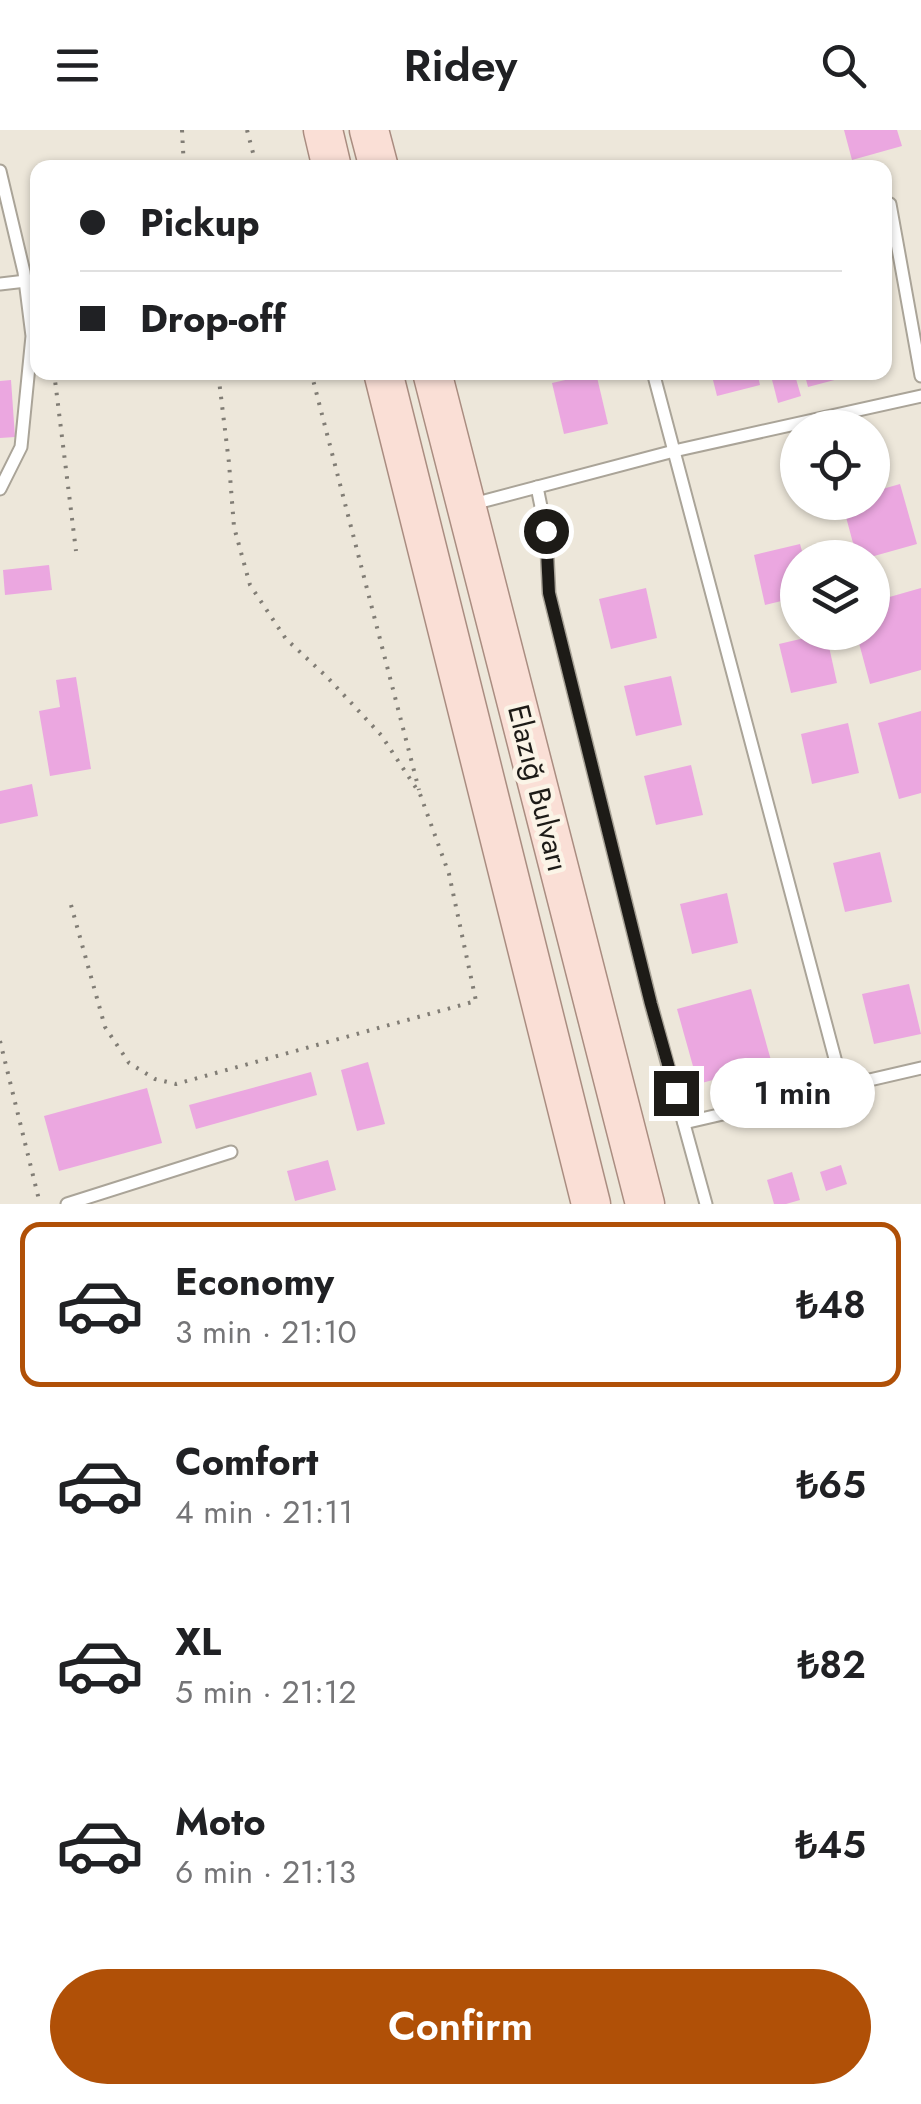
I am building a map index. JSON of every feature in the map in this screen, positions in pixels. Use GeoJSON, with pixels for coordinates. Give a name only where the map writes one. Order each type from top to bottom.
{"type":"FeatureCollection","features":[{"type":"Feature","properties":{"kind":"main road"},"geometry":{"type":"LineString","coordinates":[[322,130],[330,160]]}},
{"type":"Feature","properties":{"kind":"main road"},"geometry":{"type":"LineString","coordinates":[[369,130],[376,160]]}},
{"type":"Feature","properties":{"kind":"main road","name":"Elazığ Bulvarı"},"geometry":{"type":"LineString","coordinates":[[385,380],[591,1204]]}},
{"type":"Feature","properties":{"kind":"main road","name":"Elazığ Bulvarı"},"geometry":{"type":"LineString","coordinates":[[434,380],[646,1204]]}},
{"type":"Feature","properties":{"kind":"lane"},"geometry":{"type":"LineString","coordinates":[[0,171],[26,281],[30,318]]}},
{"type":"Feature","properties":{"kind":"lane"},"geometry":{"type":"LineString","coordinates":[[892,215],[921,376]]}},
{"type":"Feature","properties":{"kind":"lane"},"geometry":{"type":"LineString","coordinates":[[0,284],[26,281]]}},
{"type":"Feature","properties":{"kind":"lane"},"geometry":{"type":"LineString","coordinates":[[0,489],[21,447],[30,356]]}},
{"type":"Feature","properties":{"kind":"lane"},"geometry":{"type":"LineString","coordinates":[[655,380],[842,1086]]}},
{"type":"Feature","properties":{"kind":"lane"},"geometry":{"type":"LineString","coordinates":[[467,506],[674,451],[921,396]]}},
{"type":"Feature","properties":{"kind":"lane"},"geometry":{"type":"LineString","coordinates":[[538,487],[546,531],[549,593],[651,1004],[706,1204]]}},
{"type":"Feature","properties":{"kind":"lane"},"geometry":{"type":"LineString","coordinates":[[684,1123],[921,1068]]}},
{"type":"Feature","properties":{"kind":"lane"},"geometry":{"type":"LineString","coordinates":[[67,1204],[231,1152]]}},
{"type":"Feature","properties":{"kind":"path"},"geometry":{"type":"LineString","coordinates":[[182,130],[184,160]]}},
{"type":"Feature","properties":{"kind":"path"},"geometry":{"type":"LineString","coordinates":[[247,130],[255,160]]}},
{"type":"Feature","properties":{"kind":"path"},"geometry":{"type":"LineString","coordinates":[[55,380],[76,551]]}},
{"type":"Feature","properties":{"kind":"path"},"geometry":{"type":"LineString","coordinates":[[219,380],[234,526],[250,585],[286,639],[380,735],[420,794]]}},
{"type":"Feature","properties":{"kind":"path"},"geometry":{"type":"LineString","coordinates":[[71,906],[104,1027],[129,1062],[155,1079],[176,1084],[476,1001],[449,874],[420,794],[313,380]]}},
{"type":"Feature","properties":{"kind":"path"},"geometry":{"type":"LineString","coordinates":[[0,1041],[40,1204]]}},
{"type":"Feature","properties":{"kind":"building"},"geometry":{"type":"Polygon","coordinates":[[[844,130],[897,130],[902,146],[852,160],[844,130]]]}},
{"type":"Feature","properties":{"kind":"building"},"geometry":{"type":"Polygon","coordinates":[[[11,380],[15,437],[0,438],[0,381],[11,380]]]}},
{"type":"Feature","properties":{"kind":"building"},"geometry":{"type":"Polygon","coordinates":[[[598,380],[608,424],[564,434],[552,383],[598,380]]]}},
{"type":"Feature","properties":{"kind":"building"},"geometry":{"type":"Polygon","coordinates":[[[713,380],[759,380],[760,385],[717,396],[713,380]]]}},
{"type":"Feature","properties":{"kind":"building"},"geometry":{"type":"Polygon","coordinates":[[[772,380],[796,380],[801,396],[778,403],[772,380]]]}},
{"type":"Feature","properties":{"kind":"building"},"geometry":{"type":"Polygon","coordinates":[[[806,380],[834,380],[808,387],[806,380]]]}},
{"type":"Feature","properties":{"kind":"building"},"geometry":{"type":"Polygon","coordinates":[[[900,484],[917,544],[890,552],[890,540],[852,540],[847,520],[890,520],[890,487],[900,484]]]}},
{"type":"Feature","properties":{"kind":"building"},"geometry":{"type":"Polygon","coordinates":[[[780,549],[780,601],[765,605],[754,555],[780,549]]]}},
{"type":"Feature","properties":{"kind":"building"},"geometry":{"type":"Polygon","coordinates":[[[49,565],[52,590],[5,595],[3,570],[49,565]]]}},
{"type":"Feature","properties":{"kind":"building"},"geometry":{"type":"Polygon","coordinates":[[[646,588],[657,638],[611,649],[599,599],[646,588]]]}},
{"type":"Feature","properties":{"kind":"building"},"geometry":{"type":"Polygon","coordinates":[[[921,588],[921,670],[870,684],[861,650],[890,650],[890,597],[921,588]]]}},
{"type":"Feature","properties":{"kind":"building"},"geometry":{"type":"Polygon","coordinates":[[[780,650],[830,650],[837,683],[791,693],[780,650]]]}},
{"type":"Feature","properties":{"kind":"building"},"geometry":{"type":"Polygon","coordinates":[[[671,676],[682,725],[636,736],[624,686],[671,676]]]}},
{"type":"Feature","properties":{"kind":"building"},"geometry":{"type":"Polygon","coordinates":[[[76,677],[91,769],[50,776],[39,711],[60,707],[56,680],[76,677]]]}},
{"type":"Feature","properties":{"kind":"building"},"geometry":{"type":"Polygon","coordinates":[[[921,711],[921,793],[899,799],[878,723],[921,711]]]}},
{"type":"Feature","properties":{"kind":"building"},"geometry":{"type":"Polygon","coordinates":[[[848,723],[859,773],[812,784],[801,734],[848,723]]]}},
{"type":"Feature","properties":{"kind":"building"},"geometry":{"type":"Polygon","coordinates":[[[691,765],[703,815],[656,825],[644,776],[691,765]]]}},
{"type":"Feature","properties":{"kind":"building"},"geometry":{"type":"Polygon","coordinates":[[[32,784],[38,816],[0,824],[0,791],[32,784]]]}},
{"type":"Feature","properties":{"kind":"building"},"geometry":{"type":"Polygon","coordinates":[[[880,852],[892,902],[845,912],[833,863],[880,852]]]}},
{"type":"Feature","properties":{"kind":"building"},"geometry":{"type":"Polygon","coordinates":[[[727,893],[738,943],[692,954],[680,904],[727,893]]]}},
{"type":"Feature","properties":{"kind":"building"},"geometry":{"type":"Polygon","coordinates":[[[909,984],[921,1034],[874,1044],[862,994],[909,984]]]}},
{"type":"Feature","properties":{"kind":"building"},"geometry":{"type":"Polygon","coordinates":[[[751,989],[772,1064],[698,1084],[677,1009],[751,989]]]}},
{"type":"Feature","properties":{"kind":"building"},"geometry":{"type":"Polygon","coordinates":[[[368,1062],[385,1124],[357,1131],[341,1070],[368,1062]]]}},
{"type":"Feature","properties":{"kind":"building"},"geometry":{"type":"Polygon","coordinates":[[[311,1072],[317,1095],[196,1129],[189,1105],[311,1072]]]}},
{"type":"Feature","properties":{"kind":"building"},"geometry":{"type":"Polygon","coordinates":[[[147,1088],[162,1143],[59,1171],[44,1116],[147,1088]]]}},
{"type":"Feature","properties":{"kind":"building"},"geometry":{"type":"Polygon","coordinates":[[[328,1160],[336,1190],[295,1201],[287,1171],[328,1160]]]}},
{"type":"Feature","properties":{"kind":"building"},"geometry":{"type":"Polygon","coordinates":[[[841,1165],[847,1184],[826,1191],[820,1172],[841,1165]]]}},
{"type":"Feature","properties":{"kind":"building"},"geometry":{"type":"Polygon","coordinates":[[[792,1172],[800,1200],[774,1204],[767,1180],[792,1172]]]}},
{"type":"Feature","properties":{"kind":"route"},"geometry":{"type":"LineString","coordinates":[[546,531],[549,593],[676,1093]]}}]}
